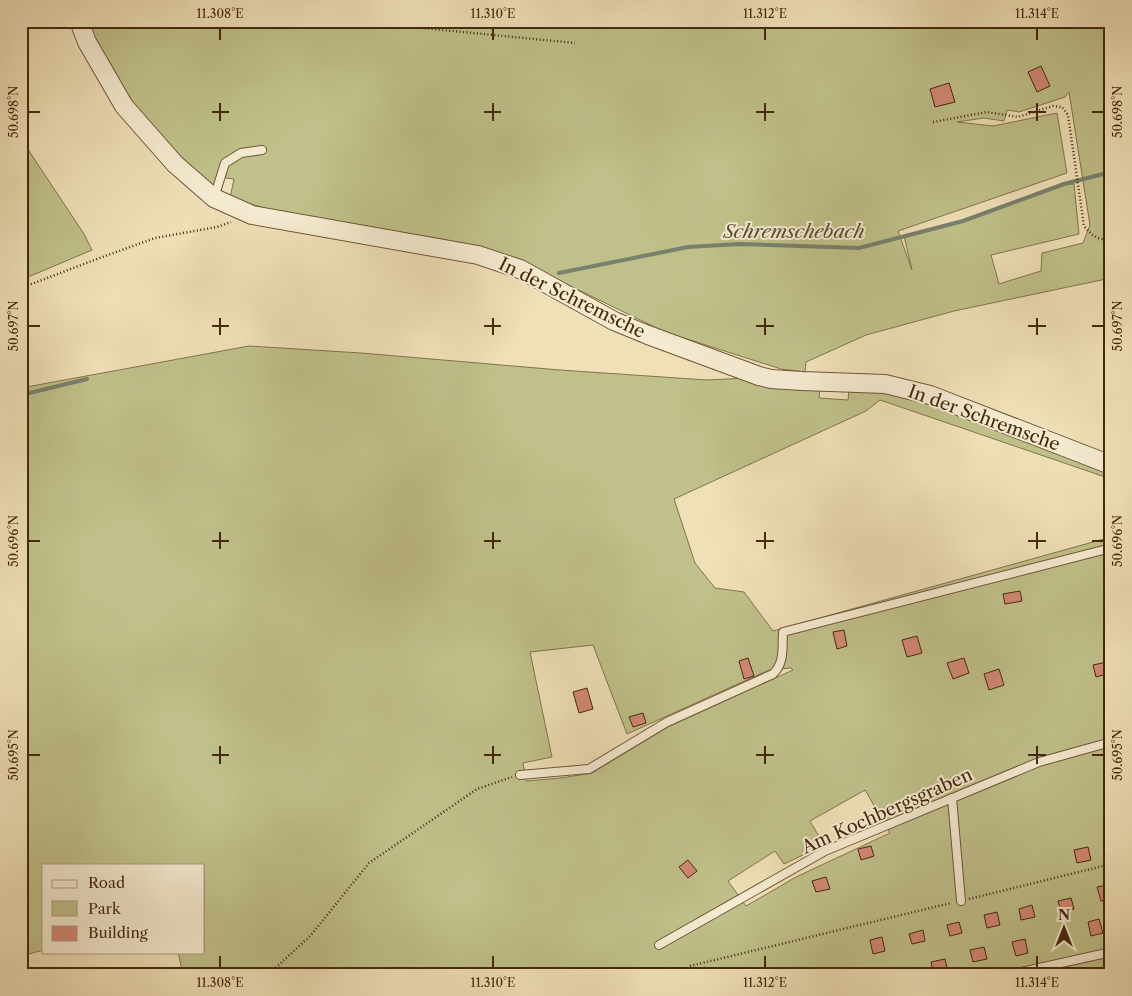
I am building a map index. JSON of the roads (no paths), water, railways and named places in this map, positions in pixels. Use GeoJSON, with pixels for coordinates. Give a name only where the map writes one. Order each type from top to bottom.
{"type":"FeatureCollection","features":[{"type":"Feature","properties":{"kind":"street","name":"In der Schremsche"},"geometry":{"type":"LineString","coordinates":[[79,21],[87,42],[124,106],[175,164],[214,198],[252,215],[478,255],[520,269],[614,321],[759,376],[771,379],[802,381],[885,384],[930,395],[1111,465]]}},
{"type":"Feature","properties":{"kind":"lane"},"geometry":{"type":"LineString","coordinates":[[214,198],[225,163],[241,153],[262,150]]}},
{"type":"Feature","properties":{"kind":"lane"},"geometry":{"type":"LineString","coordinates":[[520,774],[589,769],[667,722],[773,674],[779,668],[782,660],[782,632],[1111,548]]}},
{"type":"Feature","properties":{"kind":"lane","name":"Am Kochbergsgraben"},"geometry":{"type":"LineString","coordinates":[[659,945],[825,852],[1039,762],[1111,742]]}},
{"type":"Feature","properties":{"kind":"lane"},"geometry":{"type":"LineString","coordinates":[[952,798],[961,900]]}},
{"type":"Feature","properties":{"kind":"lane"},"geometry":{"type":"LineString","coordinates":[[1007,975],[1111,952]]}},
{"type":"Feature","properties":{"kind":"lane"},"geometry":{"type":"LineString","coordinates":[[1104,975],[1111,973]]}},
{"type":"Feature","properties":{"kind":"waterway","name":"Schremschebach"},"geometry":{"type":"LineString","coordinates":[[559,273],[688,247],[740,244],[859,248],[963,221],[1064,184],[1111,172]]}},
{"type":"Feature","properties":{"kind":"waterway","name":"Schremschebach"},"geometry":{"type":"LineString","coordinates":[[21,395],[87,379]]}}]}
